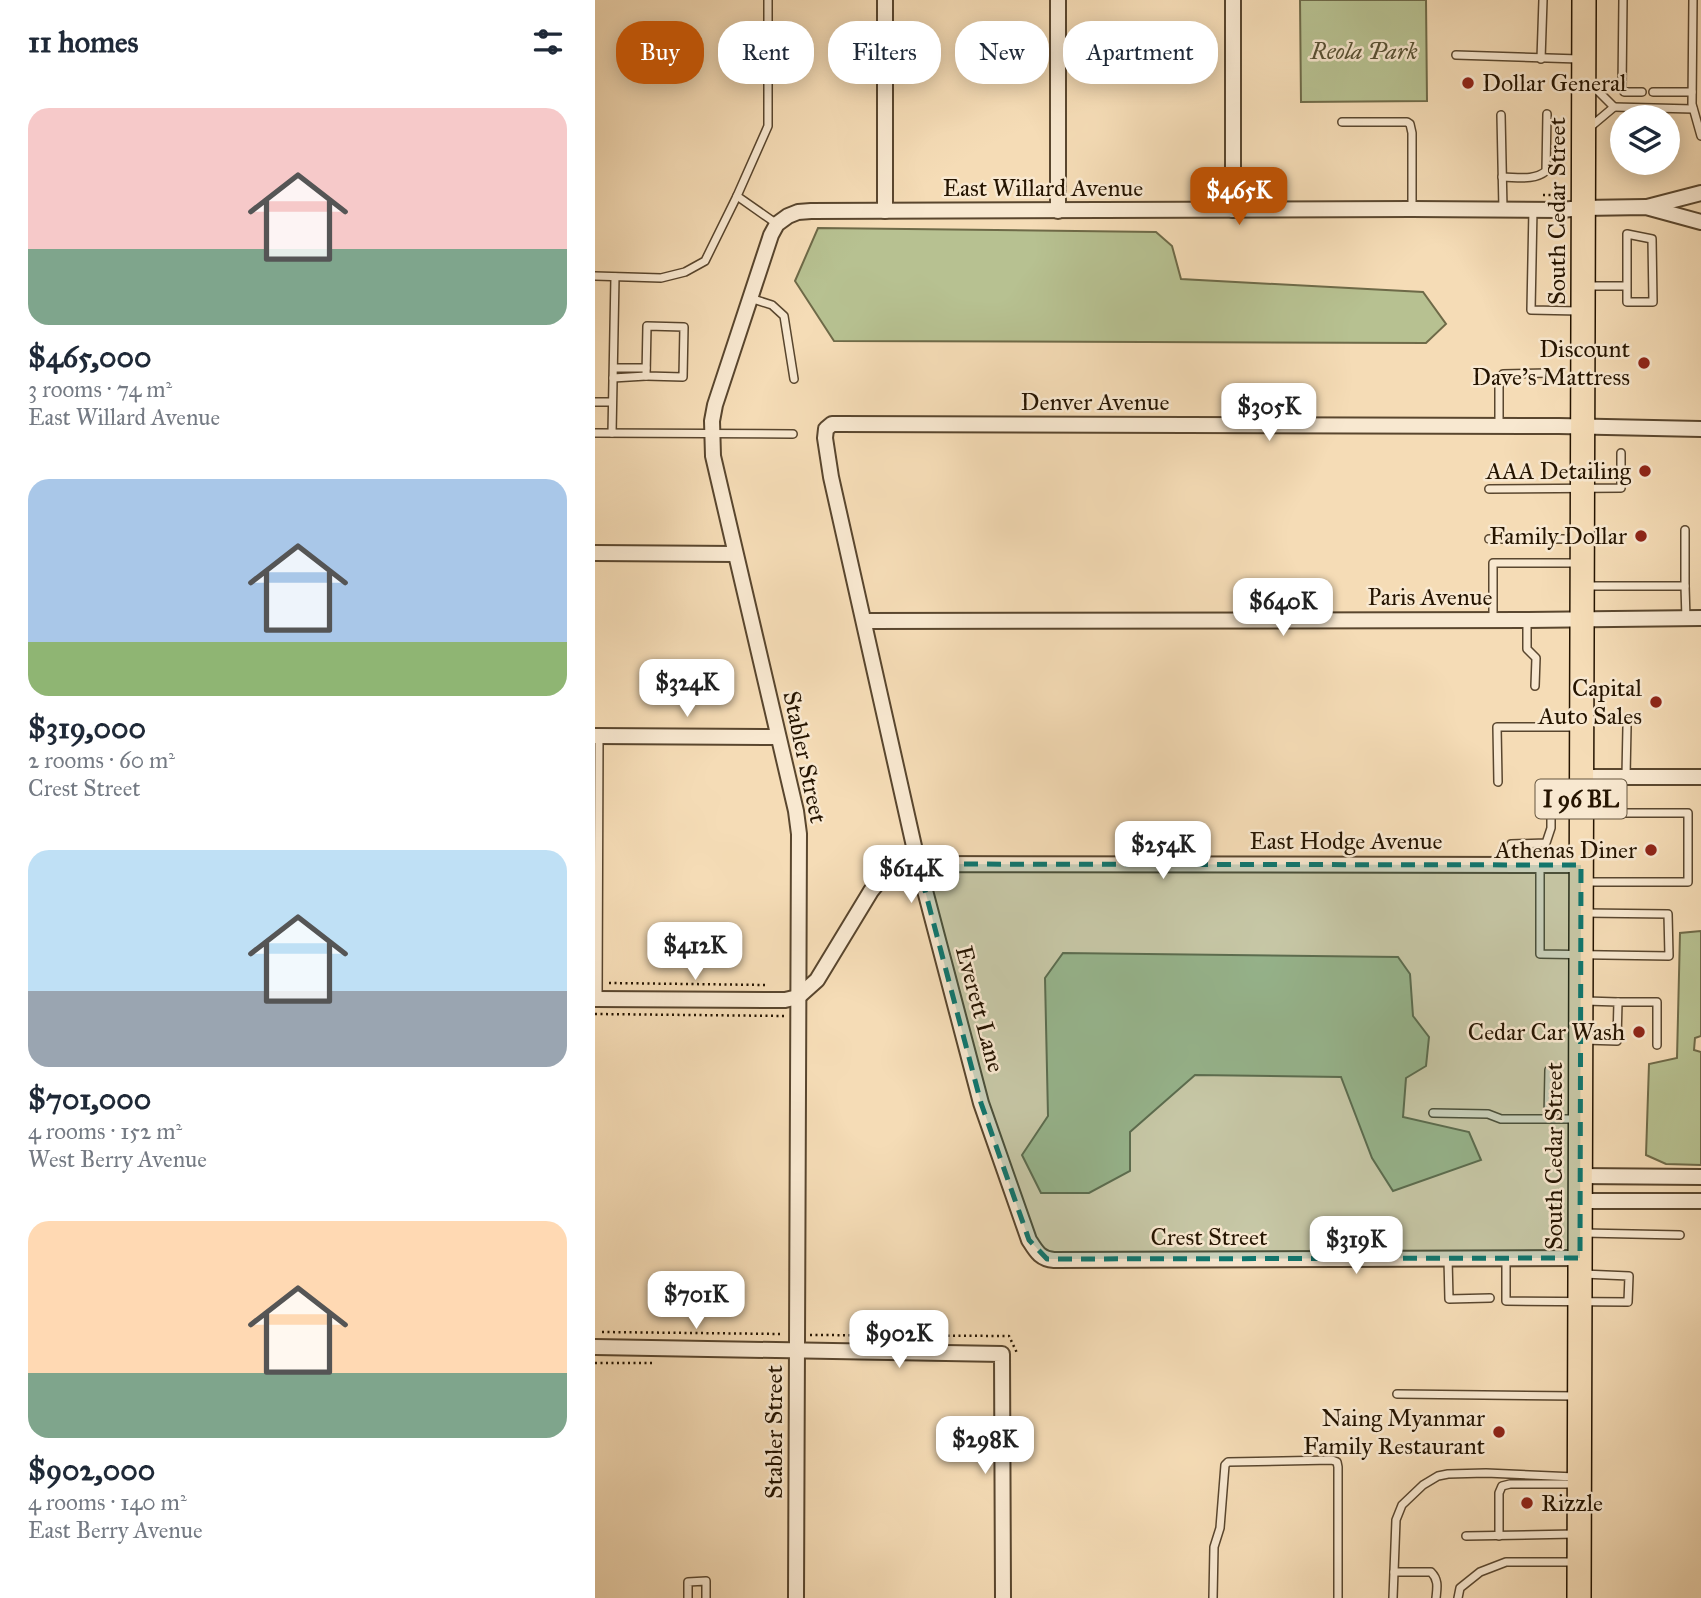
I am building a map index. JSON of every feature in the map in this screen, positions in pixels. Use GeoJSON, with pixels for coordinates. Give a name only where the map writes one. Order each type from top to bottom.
{"type":"FeatureCollection","features":[{"type":"Feature","properties":{"kind":"main road","name":"South Cedar Street"},"geometry":{"type":"LineString","coordinates":[[1579,1598],[1584,0]]}},
{"type":"Feature","properties":{"kind":"street"},"geometry":{"type":"LineString","coordinates":[[885,0],[885,211]]}},
{"type":"Feature","properties":{"kind":"street"},"geometry":{"type":"LineString","coordinates":[[1058,0],[1058,211]]}},
{"type":"Feature","properties":{"kind":"street"},"geometry":{"type":"LineString","coordinates":[[1233,0],[1233,210]]}},
{"type":"Feature","properties":{"kind":"street"},"geometry":{"type":"LineString","coordinates":[[1646,207],[1701,192]]}},
{"type":"Feature","properties":{"kind":"street","name":"East Willard Avenue"},"geometry":{"type":"LineString","coordinates":[[774,230],[788,216],[798,212],[1503,209],[1535,202],[1561,210],[1646,207],[1701,222]]}},
{"type":"Feature","properties":{"kind":"street","name":"Stabler Street"},"geometry":{"type":"LineString","coordinates":[[774,230],[715,405],[712,432],[713,456],[796,811],[799,834],[796,1598]]}},
{"type":"Feature","properties":{"kind":"street","name":"Denver Avenue"},"geometry":{"type":"LineString","coordinates":[[826,429],[838,424],[1582,426],[1701,429]]}},
{"type":"Feature","properties":{"kind":"street","name":"Everett Lane"},"geometry":{"type":"LineString","coordinates":[[826,429],[831,477],[918,864],[981,1103],[1029,1240],[1037,1254],[1047,1259],[1133,1259]]}},
{"type":"Feature","properties":{"kind":"street"},"geometry":{"type":"LineString","coordinates":[[595,553],[735,554]]}},
{"type":"Feature","properties":{"kind":"street","name":"Paris Avenue"},"geometry":{"type":"LineString","coordinates":[[864,621],[1693,619]]}},
{"type":"Feature","properties":{"kind":"street"},"geometry":{"type":"LineString","coordinates":[[597,736],[778,737]]}},
{"type":"Feature","properties":{"kind":"street"},"geometry":{"type":"LineString","coordinates":[[1581,777],[1701,777]]}},
{"type":"Feature","properties":{"kind":"street","name":"East Hodge Avenue"},"geometry":{"type":"LineString","coordinates":[[799,997],[817,980],[871,891],[884,875],[918,864],[1540,864],[1581,874]]}},
{"type":"Feature","properties":{"kind":"street"},"geometry":{"type":"LineString","coordinates":[[596,999],[785,1000],[799,997]]}},
{"type":"Feature","properties":{"kind":"street"},"geometry":{"type":"LineString","coordinates":[[1579,1176],[1701,1177]]}},
{"type":"Feature","properties":{"kind":"street"},"geometry":{"type":"LineString","coordinates":[[1580,1201],[1701,1201]]}},
{"type":"Feature","properties":{"kind":"street","name":"Crest Street"},"geometry":{"type":"LineString","coordinates":[[1133,1259],[1506,1259],[1580,1266]]}},
{"type":"Feature","properties":{"kind":"street"},"geometry":{"type":"LineString","coordinates":[[595,1348],[1002,1354],[1003,1598]]}},
{"type":"Feature","properties":{"kind":"lane"},"geometry":{"type":"LineString","coordinates":[[595,276],[661,278],[685,272],[705,261],[768,126],[768,0]]}},
{"type":"Feature","properties":{"kind":"lane"},"geometry":{"type":"LineString","coordinates":[[1541,59],[1543,0]]}},
{"type":"Feature","properties":{"kind":"lane"},"geometry":{"type":"LineString","coordinates":[[1623,0],[1622,88],[1624,92],[1642,92]]}},
{"type":"Feature","properties":{"kind":"lane"},"geometry":{"type":"LineString","coordinates":[[1693,0],[1692,92],[1693,109],[1701,136]]}},
{"type":"Feature","properties":{"kind":"lane"},"geometry":{"type":"LineString","coordinates":[[1456,55],[1541,59],[1583,68],[1612,105]]}},
{"type":"Feature","properties":{"kind":"lane"},"geometry":{"type":"LineString","coordinates":[[1653,93],[1692,92]]}},
{"type":"Feature","properties":{"kind":"lane"},"geometry":{"type":"LineString","coordinates":[[1680,109],[1693,109]]}},
{"type":"Feature","properties":{"kind":"lane"},"geometry":{"type":"LineString","coordinates":[[1583,133],[1610,110]]}},
{"type":"Feature","properties":{"kind":"lane"},"geometry":{"type":"LineString","coordinates":[[1502,177],[1533,178],[1546,171],[1547,114]]}},
{"type":"Feature","properties":{"kind":"lane"},"geometry":{"type":"LineString","coordinates":[[1501,115],[1503,209]]}},
{"type":"Feature","properties":{"kind":"lane"},"geometry":{"type":"LineString","coordinates":[[1342,121],[1410,124],[1412,209]]}},
{"type":"Feature","properties":{"kind":"lane"},"geometry":{"type":"LineString","coordinates":[[737,196],[774,230]]}},
{"type":"Feature","properties":{"kind":"lane"},"geometry":{"type":"LineString","coordinates":[[1535,202],[1531,310],[1584,311]]}},
{"type":"Feature","properties":{"kind":"lane"},"geometry":{"type":"LineString","coordinates":[[1627,234],[1652,239],[1653,302],[1627,302],[1627,286],[1627,234]]}},
{"type":"Feature","properties":{"kind":"lane"},"geometry":{"type":"LineString","coordinates":[[612,433],[615,276]]}},
{"type":"Feature","properties":{"kind":"lane"},"geometry":{"type":"LineString","coordinates":[[1583,286],[1627,286]]}},
{"type":"Feature","properties":{"kind":"lane"},"geometry":{"type":"LineString","coordinates":[[749,298],[772,305],[784,316],[795,379]]}},
{"type":"Feature","properties":{"kind":"lane"},"geometry":{"type":"LineString","coordinates":[[614,368],[683,377],[684,327],[647,326],[646,372]]}},
{"type":"Feature","properties":{"kind":"lane"},"geometry":{"type":"LineString","coordinates":[[613,377],[646,372]]}},
{"type":"Feature","properties":{"kind":"lane"},"geometry":{"type":"LineString","coordinates":[[1499,426],[1499,380],[1503,374],[1548,373]]}},
{"type":"Feature","properties":{"kind":"lane"},"geometry":{"type":"LineString","coordinates":[[595,402],[612,402]]}},
{"type":"Feature","properties":{"kind":"lane"},"geometry":{"type":"LineString","coordinates":[[595,433],[793,433]]}},
{"type":"Feature","properties":{"kind":"lane"},"geometry":{"type":"LineString","coordinates":[[1489,489],[1621,488],[1621,453]]}},
{"type":"Feature","properties":{"kind":"lane"},"geometry":{"type":"LineString","coordinates":[[1685,530],[1685,586],[1693,619]]}},
{"type":"Feature","properties":{"kind":"lane"},"geometry":{"type":"LineString","coordinates":[[1489,539],[1582,539]]}},
{"type":"Feature","properties":{"kind":"lane"},"geometry":{"type":"LineString","coordinates":[[1493,620],[1493,563],[1685,586]]}},
{"type":"Feature","properties":{"kind":"lane"},"geometry":{"type":"LineString","coordinates":[[1527,620],[1527,649],[1536,658],[1535,686]]}},
{"type":"Feature","properties":{"kind":"lane"},"geometry":{"type":"LineString","coordinates":[[1626,777],[1627,726]]}},
{"type":"Feature","properties":{"kind":"lane"},"geometry":{"type":"LineString","coordinates":[[1498,782],[1497,727],[1581,727]]}},
{"type":"Feature","properties":{"kind":"lane"},"geometry":{"type":"LineString","coordinates":[[596,999],[597,736]]}},
{"type":"Feature","properties":{"kind":"lane"},"geometry":{"type":"LineString","coordinates":[[1506,864],[1511,844],[1546,843],[1551,828],[1551,806]]}},
{"type":"Feature","properties":{"kind":"lane"},"geometry":{"type":"LineString","coordinates":[[1581,813],[1688,813],[1688,882],[1581,874]]}},
{"type":"Feature","properties":{"kind":"lane"},"geometry":{"type":"LineString","coordinates":[[1540,864],[1540,954],[1669,956],[1668,914],[1581,913]]}},
{"type":"Feature","properties":{"kind":"lane"},"geometry":{"type":"LineString","coordinates":[[1580,1000],[1657,1002],[1657,1045]]}},
{"type":"Feature","properties":{"kind":"lane"},"geometry":{"type":"LineString","coordinates":[[1580,1040],[1617,1041],[1618,1002]]}},
{"type":"Feature","properties":{"kind":"lane"},"geometry":{"type":"LineString","coordinates":[[1548,1119],[1549,1070]]}},
{"type":"Feature","properties":{"kind":"lane"},"geometry":{"type":"LineString","coordinates":[[1433,1113],[1488,1114],[1501,1119],[1579,1119]]}},
{"type":"Feature","properties":{"kind":"lane"},"geometry":{"type":"LineString","coordinates":[[1580,1233],[1680,1235]]}},
{"type":"Feature","properties":{"kind":"lane"},"geometry":{"type":"LineString","coordinates":[[1448,1259],[1449,1299],[1490,1298]]}},
{"type":"Feature","properties":{"kind":"lane"},"geometry":{"type":"LineString","coordinates":[[1506,1259],[1506,1301],[1628,1303],[1629,1276],[1580,1266]]}},
{"type":"Feature","properties":{"kind":"lane"},"geometry":{"type":"LineString","coordinates":[[1398,1394],[1580,1396]]}},
{"type":"Feature","properties":{"kind":"lane"},"geometry":{"type":"LineString","coordinates":[[1213,1598],[1214,1547],[1220,1528],[1225,1465],[1228,1462],[1332,1460],[1337,1462],[1338,1466],[1338,1598]]}},
{"type":"Feature","properties":{"kind":"lane"},"geometry":{"type":"LineString","coordinates":[[1393,1598],[1396,1520],[1402,1505],[1423,1485],[1448,1474],[1486,1473],[1579,1481]]}},
{"type":"Feature","properties":{"kind":"lane"},"geometry":{"type":"LineString","coordinates":[[1499,1536],[1499,1493],[1502,1486],[1579,1481]]}},
{"type":"Feature","properties":{"kind":"lane"},"geometry":{"type":"LineString","coordinates":[[1466,1536],[1579,1534]]}},
{"type":"Feature","properties":{"kind":"lane"},"geometry":{"type":"LineString","coordinates":[[1458,1598],[1460,1588],[1480,1572],[1506,1562],[1579,1562]]}},
{"type":"Feature","properties":{"kind":"lane"},"geometry":{"type":"LineString","coordinates":[[1394,1572],[1431,1572],[1437,1581],[1436,1598]]}},
{"type":"Feature","properties":{"kind":"lane"},"geometry":{"type":"LineString","coordinates":[[688,1598],[688,1581],[706,1581],[706,1598]]}},
{"type":"Feature","properties":{"kind":"path"},"geometry":{"type":"LineString","coordinates":[[1535,202],[1561,195]]}},
{"type":"Feature","properties":{"kind":"path"},"geometry":{"type":"LineString","coordinates":[[598,983],[772,985]]}},
{"type":"Feature","properties":{"kind":"path"},"geometry":{"type":"LineString","coordinates":[[595,1014],[785,1016]]}},
{"type":"Feature","properties":{"kind":"path"},"geometry":{"type":"LineString","coordinates":[[595,1332],[783,1334]]}},
{"type":"Feature","properties":{"kind":"path"},"geometry":{"type":"LineString","coordinates":[[809,1335],[1009,1336],[1017,1350],[1017,1364]]}},
{"type":"Feature","properties":{"kind":"highlighted area"},"geometry":{"type":"Polygon","coordinates":[[[918,864],[1581,865],[1580,1258],[1047,1259],[1029,1240],[981,1103],[918,864]]]}},
{"type":"Feature","properties":{"kind":"green space","name":"Reola Park"},"geometry":{"type":"Polygon","coordinates":[[[1300,0],[1426,0],[1427,101],[1301,102],[1300,0]]]}},
{"type":"Feature","properties":{"kind":"green space"},"geometry":{"type":"Polygon","coordinates":[[[818,228],[1156,232],[1172,246],[1181,279],[1423,292],[1446,324],[1426,343],[834,341],[795,281],[818,228]]]}},
{"type":"Feature","properties":{"kind":"green space"},"geometry":{"type":"Polygon","coordinates":[[[1701,931],[1701,1036],[1695,1038],[1694,1050],[1701,1052],[1701,1165],[1666,1164],[1646,1155],[1649,1064],[1677,1058],[1680,933],[1701,931]]]}},
{"type":"Feature","properties":{"kind":"green space"},"geometry":{"type":"Polygon","coordinates":[[[1063,953],[1398,957],[1410,974],[1413,1016],[1429,1037],[1426,1066],[1406,1078],[1403,1117],[1469,1132],[1481,1160],[1393,1191],[1372,1158],[1341,1077],[1195,1075],[1130,1132],[1130,1171],[1089,1193],[1041,1193],[1022,1155],[1048,1116],[1045,978],[1063,953]]]}},
{"type":"Feature","properties":{"kind":"place","name":"Dollar General"},"geometry":{"type":"Point","coordinates":[1468,83]}},
{"type":"Feature","properties":{"kind":"place","name":"Discount Dave's Mattress"},"geometry":{"type":"Point","coordinates":[1644,363]}},
{"type":"Feature","properties":{"kind":"place","name":"AAA Detailing"},"geometry":{"type":"Point","coordinates":[1645,471]}},
{"type":"Feature","properties":{"kind":"place","name":"Family Dollar"},"geometry":{"type":"Point","coordinates":[1641,536]}},
{"type":"Feature","properties":{"kind":"place","name":"Capital Auto Sales"},"geometry":{"type":"Point","coordinates":[1656,702]}},
{"type":"Feature","properties":{"kind":"place","name":"Athenas Diner"},"geometry":{"type":"Point","coordinates":[1651,850]}},
{"type":"Feature","properties":{"kind":"place","name":"Cedar Car Wash"},"geometry":{"type":"Point","coordinates":[1639,1032]}},
{"type":"Feature","properties":{"kind":"place","name":"Naing Myanmar Family Restaurant"},"geometry":{"type":"Point","coordinates":[1499,1432]}},
{"type":"Feature","properties":{"kind":"place","name":"Rizzle"},"geometry":{"type":"Point","coordinates":[1527,1503]}}]}
